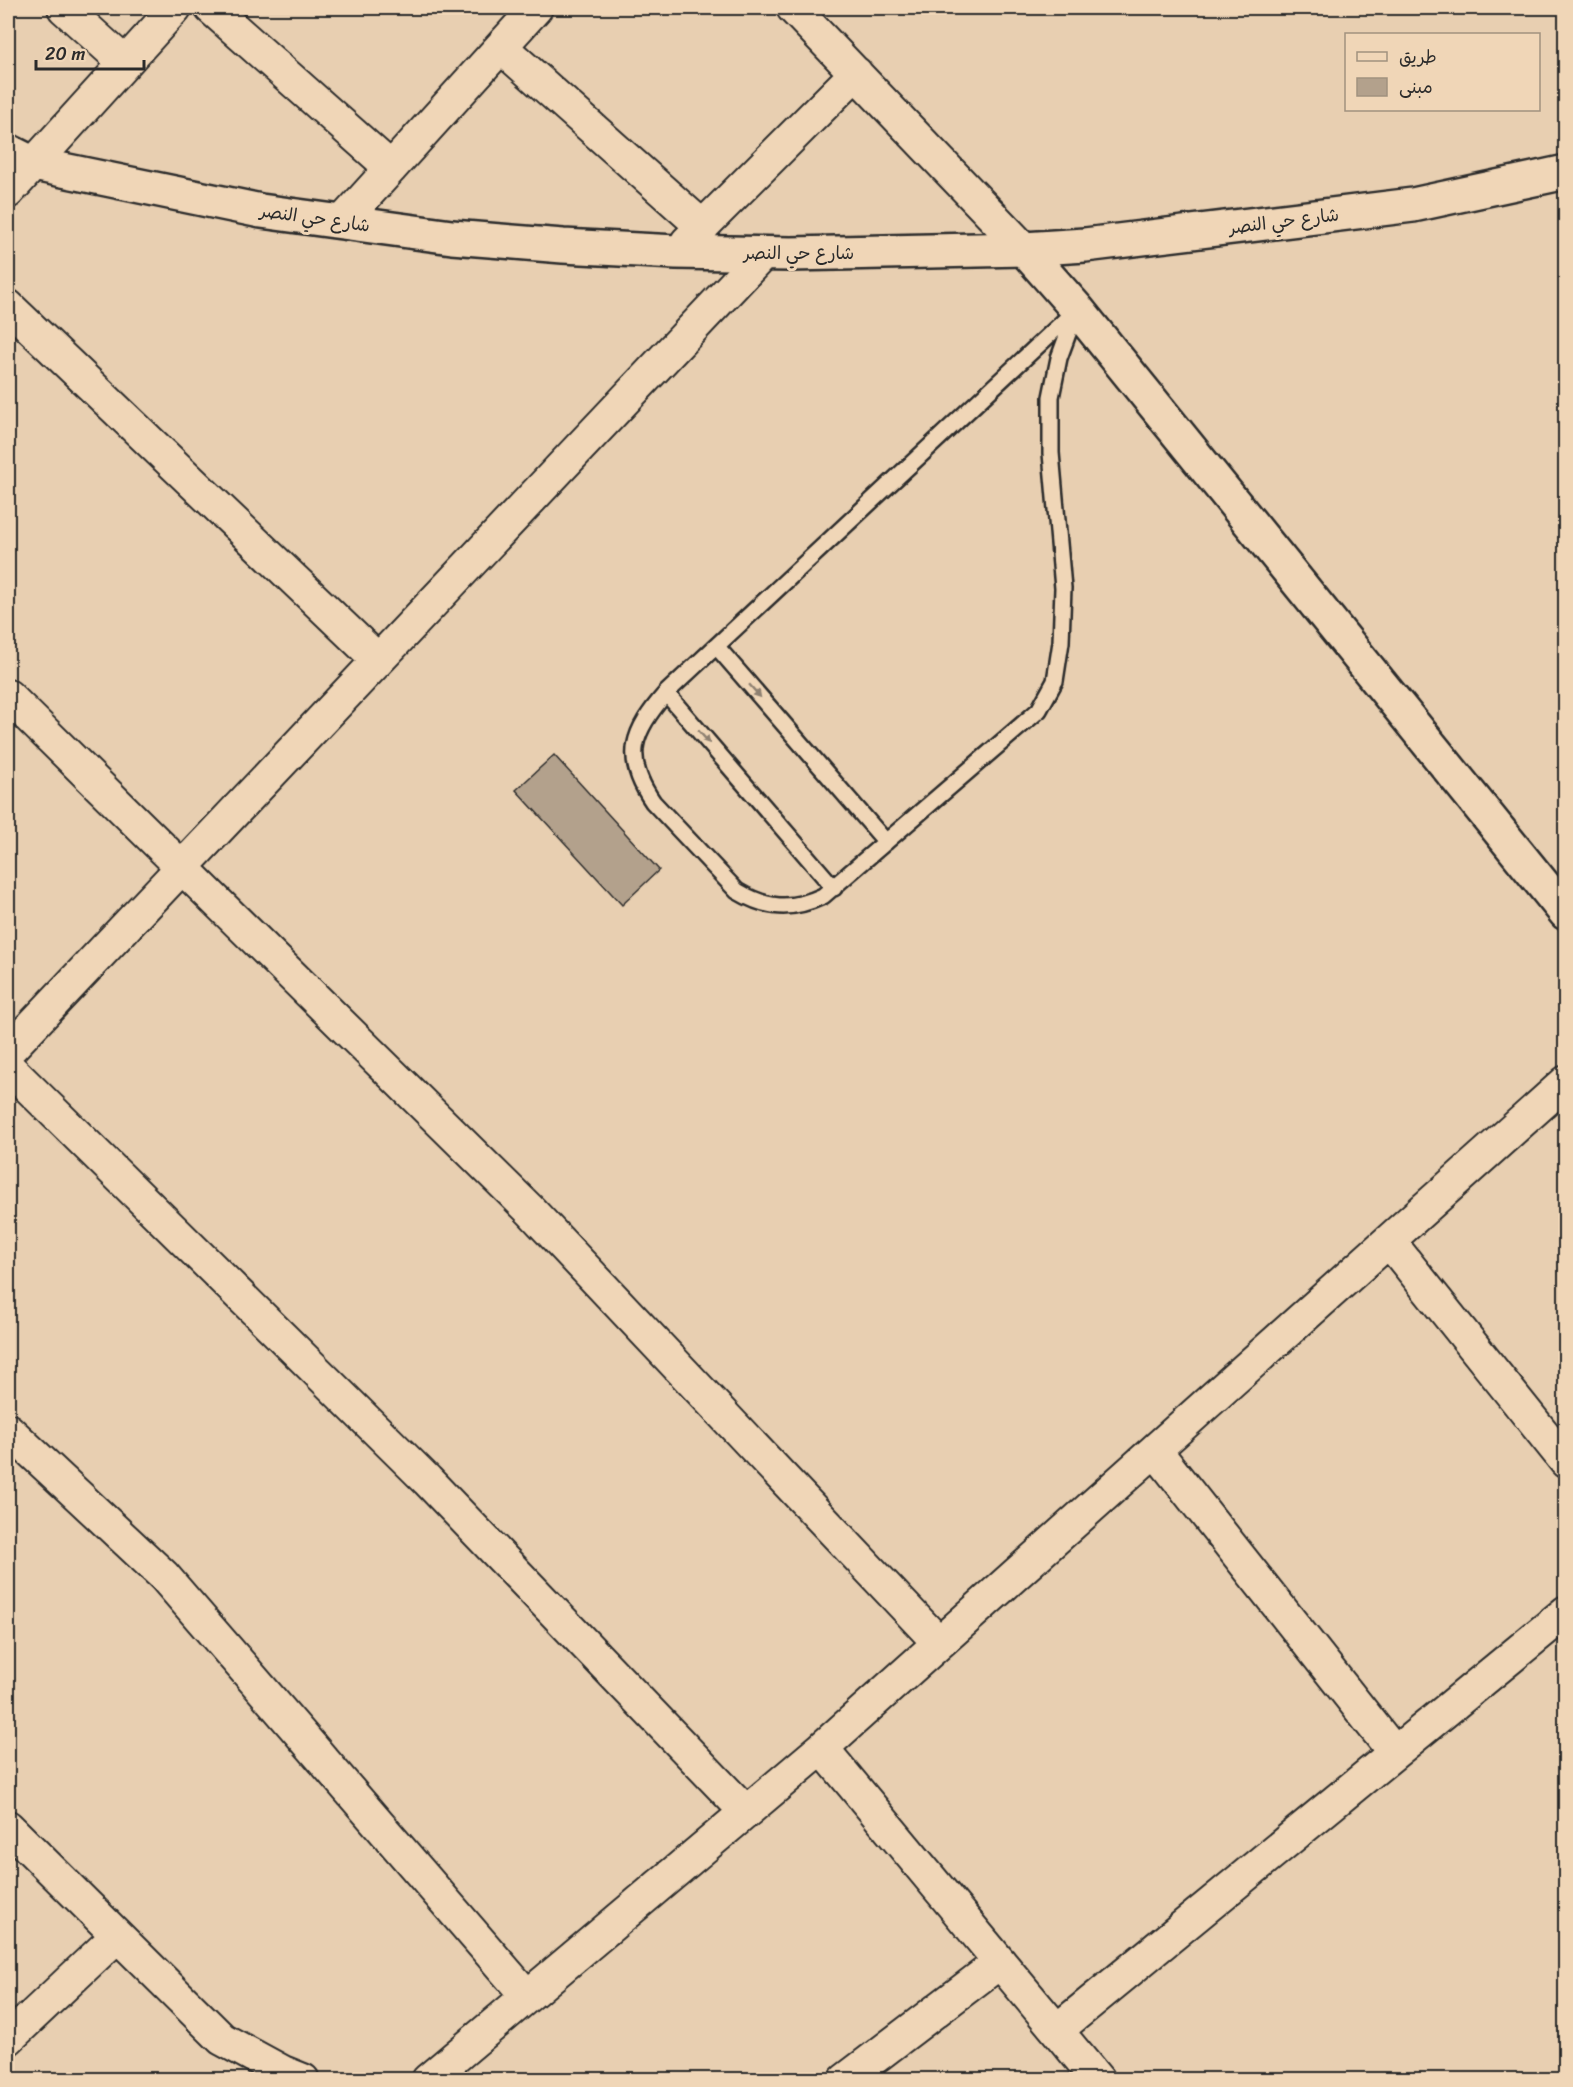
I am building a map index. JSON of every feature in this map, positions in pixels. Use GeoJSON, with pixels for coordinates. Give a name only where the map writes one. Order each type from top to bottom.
{"type":"FeatureCollection","features":[{"type":"Feature","properties":{"kind":"main road","name":"شارع حي النصر"},"geometry":{"type":"LineString","coordinates":[[16,161],[261,211],[452,237],[563,246],[763,254],[1024,249],[1085,245],[1413,205],[1566,172]]}},
{"type":"Feature","properties":{"kind":"main road"},"geometry":{"type":"LineString","coordinates":[[1024,249],[1077,309],[1566,913]]}},
{"type":"Feature","properties":{"kind":"street"},"geometry":{"type":"LineString","coordinates":[[64,8],[125,63]]}},
{"type":"Feature","properties":{"kind":"street"},"geometry":{"type":"LineString","coordinates":[[8,192],[16,161],[125,63],[175,8]]}},
{"type":"Feature","properties":{"kind":"street"},"geometry":{"type":"LineString","coordinates":[[211,8],[391,168]]}},
{"type":"Feature","properties":{"kind":"street"},"geometry":{"type":"LineString","coordinates":[[342,222],[536,8]]}},
{"type":"Feature","properties":{"kind":"street"},"geometry":{"type":"LineString","coordinates":[[793,8],[1024,249]]}},
{"type":"Feature","properties":{"kind":"street"},"geometry":{"type":"LineString","coordinates":[[501,47],[703,227]]}},
{"type":"Feature","properties":{"kind":"street"},"geometry":{"type":"LineString","coordinates":[[676,252],[856,73]]}},
{"type":"Feature","properties":{"kind":"street"},"geometry":{"type":"LineString","coordinates":[[8,1052],[763,254]]}},
{"type":"Feature","properties":{"kind":"street"},"geometry":{"type":"LineString","coordinates":[[8,306],[378,660]]}},
{"type":"Feature","properties":{"kind":"street"},"geometry":{"type":"LineString","coordinates":[[8,696],[530,1210],[939,1643]]}},
{"type":"Feature","properties":{"kind":"street"},"geometry":{"type":"LineString","coordinates":[[8,1067],[427,1480],[746,1812]]}},
{"type":"Feature","properties":{"kind":"street"},"geometry":{"type":"LineString","coordinates":[[428,2079],[822,1748],[1566,1082]]}},
{"type":"Feature","properties":{"kind":"street"},"geometry":{"type":"LineString","coordinates":[[1389,1240],[1566,1462]]}},
{"type":"Feature","properties":{"kind":"street"},"geometry":{"type":"LineString","coordinates":[[8,1430],[164,1576],[527,1996]]}},
{"type":"Feature","properties":{"kind":"street"},"geometry":{"type":"LineString","coordinates":[[1155,1450],[1394,1752]]}},
{"type":"Feature","properties":{"kind":"street"},"geometry":{"type":"LineString","coordinates":[[1057,2030],[1566,1612]]}},
{"type":"Feature","properties":{"kind":"street"},"geometry":{"type":"LineString","coordinates":[[822,1748],[1098,2079]]}},
{"type":"Feature","properties":{"kind":"street"},"geometry":{"type":"LineString","coordinates":[[8,1827],[222,2039],[283,2072],[303,2079]]}},
{"type":"Feature","properties":{"kind":"street"},"geometry":{"type":"LineString","coordinates":[[8,2039],[117,1936]]}},
{"type":"Feature","properties":{"kind":"street"},"geometry":{"type":"LineString","coordinates":[[844,2079],[1000,1962]]}},
{"type":"Feature","properties":{"kind":"lane"},"geometry":{"type":"LineString","coordinates":[[1077,309],[1059,358],[1051,397],[1051,453],[1064,588],[1062,642],[1054,681],[1039,710],[834,888],[810,902],[791,906],[772,906],[754,901],[737,891],[653,802],[643,786],[636,769],[635,750],[638,732],[646,716],[666,693],[1077,309]]}},
{"type":"Feature","properties":{"kind":"lane"},"geometry":{"type":"LineString","coordinates":[[717,647],[886,842]]}},
{"type":"Feature","properties":{"kind":"lane"},"geometry":{"type":"LineString","coordinates":[[666,693],[834,888]]}},
{"type":"Feature","properties":{"kind":"building"},"geometry":{"type":"Polygon","coordinates":[[[554,755],[659,870],[622,905],[516,790],[554,755]]]}}]}
